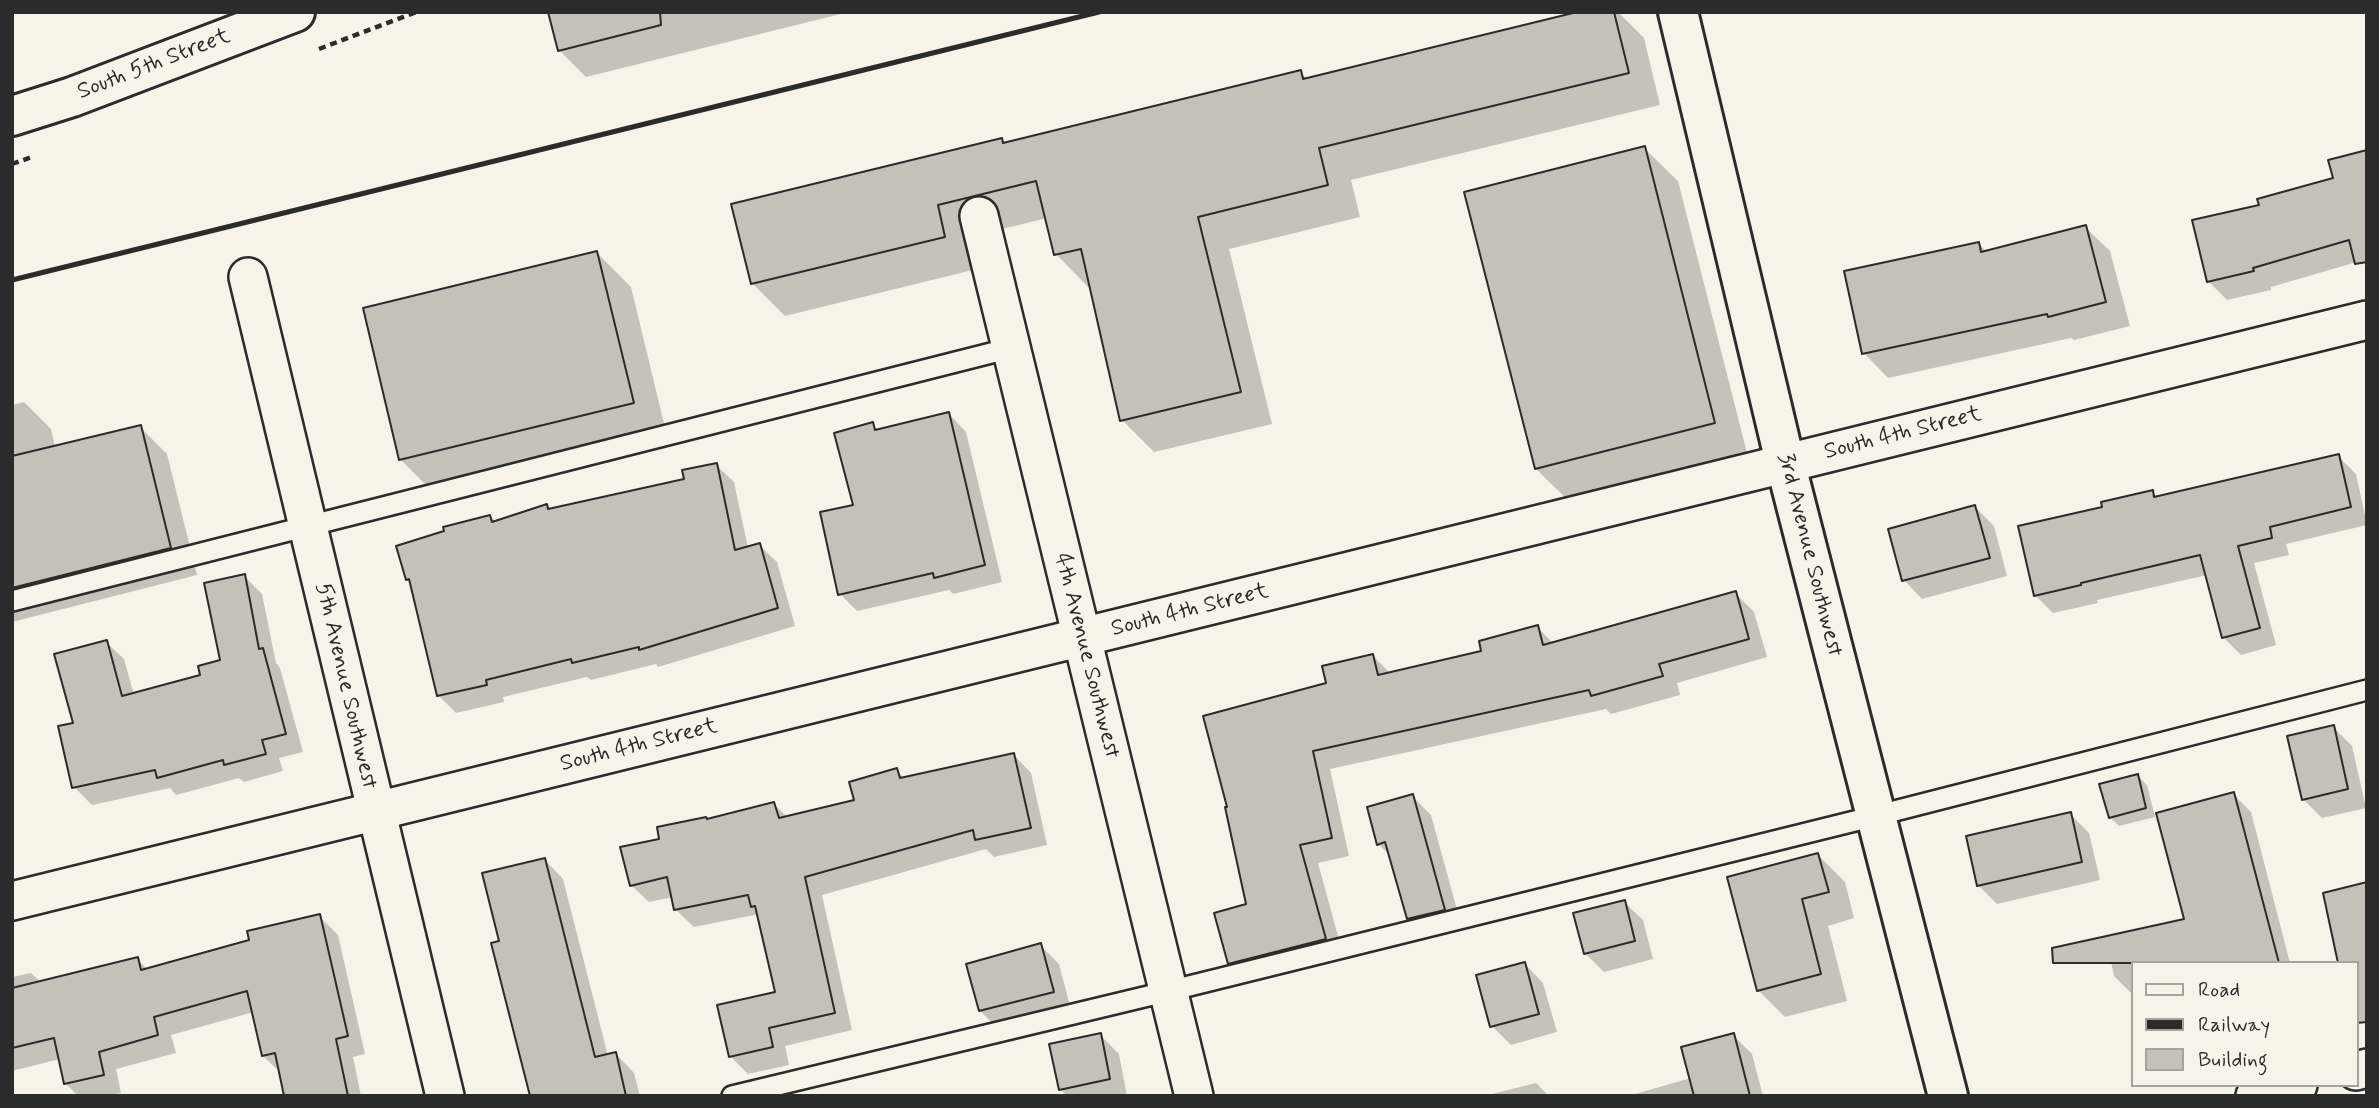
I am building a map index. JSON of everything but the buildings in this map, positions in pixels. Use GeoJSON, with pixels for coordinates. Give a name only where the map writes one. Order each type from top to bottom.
{"type":"FeatureCollection","features":[{"type":"Feature","properties":{"kind":"street","name":"3rd Avenue Southwest"},"geometry":{"type":"LineString","coordinates":[[1678,12],[1785,462],[1948,1096]]}},
{"type":"Feature","properties":{"kind":"street","name":"South 5th Street"},"geometry":{"type":"LineString","coordinates":[[12,116],[72,97],[285,14]]}},
{"type":"Feature","properties":{"kind":"street","name":"4th Avenue Southwest"},"geometry":{"type":"LineString","coordinates":[[979,216],[1194,1096]]}},
{"type":"Feature","properties":{"kind":"street","name":"5th Avenue Southwest"},"geometry":{"type":"LineString","coordinates":[[248,276],[445,1096]]}},
{"type":"Feature","properties":{"kind":"street","name":"South 4th Street"},"geometry":{"type":"LineString","coordinates":[[12,901],[2367,320]]}},
{"type":"Feature","properties":{"kind":"street"},"geometry":{"type":"LineString","coordinates":[[2255,1096],[2290,1087]]}},
{"type":"Feature","properties":{"kind":"lane"},"geometry":{"type":"LineString","coordinates":[[12,601],[1011,348]]}},
{"type":"Feature","properties":{"kind":"lane"},"geometry":{"type":"LineString","coordinates":[[732,1096],[1875,816],[2367,690]]}},
{"type":"Feature","properties":{"kind":"railway"},"geometry":{"type":"LineString","coordinates":[[12,280],[1099,12]]}}]}
